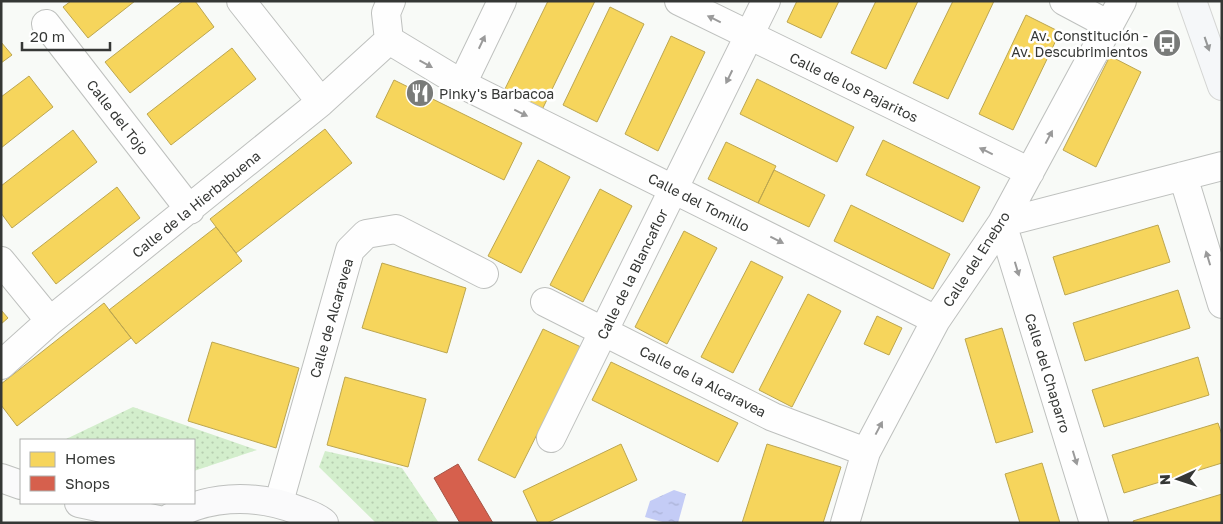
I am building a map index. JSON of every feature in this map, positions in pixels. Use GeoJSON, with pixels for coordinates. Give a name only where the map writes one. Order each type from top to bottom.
{"type":"FeatureCollection","features":[{"type":"Feature","properties":{"kind":"main road"},"geometry":{"type":"LineString","coordinates":[[1192,1],[1222,86]]}},
{"type":"Feature","properties":{"kind":"main road"},"geometry":{"type":"LineString","coordinates":[[1,478],[20,485]]}},
{"type":"Feature","properties":{"kind":"main road"},"geometry":{"type":"LineString","coordinates":[[83,504],[162,522],[203,503],[240,498],[279,502],[324,523]]}},
{"type":"Feature","properties":{"kind":"street"},"geometry":{"type":"LineString","coordinates":[[241,1],[321,102]]}},
{"type":"Feature","properties":{"kind":"street"},"geometry":{"type":"LineString","coordinates":[[389,40],[386,13],[391,1]]}},
{"type":"Feature","properties":{"kind":"street"},"geometry":{"type":"LineString","coordinates":[[462,84],[502,1]]}},
{"type":"Feature","properties":{"kind":"street","name":"Calle de los Pajaritos"},"geometry":{"type":"LineString","coordinates":[[679,1],[1030,172]]}},
{"type":"Feature","properties":{"kind":"street","name":"Calle de la Blancaflor"},"geometry":{"type":"LineString","coordinates":[[551,438],[766,1]]}},
{"type":"Feature","properties":{"kind":"street"},"geometry":{"type":"LineString","coordinates":[[1064,1],[1109,25]]}},
{"type":"Feature","properties":{"kind":"street","name":"Calle del Enebro"},"geometry":{"type":"LineString","coordinates":[[845,523],[866,452],[936,320],[1002,223],[1122,1]]}},
{"type":"Feature","properties":{"kind":"street","name":"Calle del Tojo"},"geometry":{"type":"LineString","coordinates":[[46,24],[190,210]]}},
{"type":"Feature","properties":{"kind":"street","name":"Calle de la Hierbabuena"},"geometry":{"type":"LineString","coordinates":[[1,365],[50,321],[190,210],[321,102],[389,40]]}},
{"type":"Feature","properties":{"kind":"street","name":"Calle del Tomillo"},"geometry":{"type":"LineString","coordinates":[[389,40],[462,84],[936,320]]}},
{"type":"Feature","properties":{"kind":"street"},"geometry":{"type":"LineString","coordinates":[[1002,223],[1222,166]]}},
{"type":"Feature","properties":{"kind":"street"},"geometry":{"type":"LineString","coordinates":[[1183,176],[1222,304]]}},
{"type":"Feature","properties":{"kind":"street","name":"Calle del Chaparro"},"geometry":{"type":"LineString","coordinates":[[1002,223],[1094,523]]}},
{"type":"Feature","properties":{"kind":"street","name":"Calle de Alcaravea"},"geometry":{"type":"LineString","coordinates":[[279,502],[350,250],[366,234],[396,229],[484,274]]}},
{"type":"Feature","properties":{"kind":"street"},"geometry":{"type":"LineString","coordinates":[[1,260],[50,321]]}},
{"type":"Feature","properties":{"kind":"street","name":"Calle de la Alcaravea"},"geometry":{"type":"LineString","coordinates":[[544,302],[773,417],[866,452]]}},
{"type":"Feature","properties":{"kind":"green space"},"geometry":{"type":"Polygon","coordinates":[[[133,407],[257,450],[195,471],[195,439],[66,439],[133,407]]]}},
{"type":"Feature","properties":{"kind":"green space"},"geometry":{"type":"Polygon","coordinates":[[[325,451],[402,468],[439,523],[376,523],[319,467],[325,451]]]}},
{"type":"Feature","properties":{"kind":"water"},"geometry":{"type":"Polygon","coordinates":[[[674,490],[686,494],[678,523],[666,523],[645,517],[650,501],[674,490]]]}},
{"type":"Feature","properties":{"kind":"building: Homes"},"geometry":{"type":"Polygon","coordinates":[[[71,1],[135,1],[88,38],[63,7],[71,1]]]}},
{"type":"Feature","properties":{"kind":"building: Homes"},"geometry":{"type":"Polygon","coordinates":[[[183,1],[195,1],[214,27],[130,93],[105,62],[183,1]]]}},
{"type":"Feature","properties":{"kind":"building: Homes"},"geometry":{"type":"Polygon","coordinates":[[[548,1],[595,1],[540,114],[502,95],[548,1]]]}},
{"type":"Feature","properties":{"kind":"building: Homes"},"geometry":{"type":"Polygon","coordinates":[[[797,1],[839,1],[821,38],[787,22],[797,1]]]}},
{"type":"Feature","properties":{"kind":"building: Homes"},"geometry":{"type":"Polygon","coordinates":[[[876,1],[918,1],[886,69],[851,53],[876,1]]]}},
{"type":"Feature","properties":{"kind":"building: Homes"},"geometry":{"type":"Polygon","coordinates":[[[953,1],[994,1],[948,99],[913,83],[953,1]]]}},
{"type":"Feature","properties":{"kind":"building: Homes"},"geometry":{"type":"Polygon","coordinates":[[[610,7],[644,24],[597,122],[563,105],[610,7]]]}},
{"type":"Feature","properties":{"kind":"building: Homes"},"geometry":{"type":"Polygon","coordinates":[[[1026,15],[1060,32],[1013,130],[979,114],[1026,15]]]}},
{"type":"Feature","properties":{"kind":"building: Homes"},"geometry":{"type":"Polygon","coordinates":[[[671,36],[705,52],[658,151],[625,134],[671,36]]]}},
{"type":"Feature","properties":{"kind":"building: Homes"},"geometry":{"type":"Polygon","coordinates":[[[1,42],[12,55],[1,63],[1,42]]]}},
{"type":"Feature","properties":{"kind":"building: Homes"},"geometry":{"type":"Polygon","coordinates":[[[232,48],[256,79],[171,145],[147,114],[232,48]]]}},
{"type":"Feature","properties":{"kind":"building: Homes"},"geometry":{"type":"Polygon","coordinates":[[[1110,56],[1141,72],[1096,167],[1063,150],[1110,56]]]}},
{"type":"Feature","properties":{"kind":"building: Homes"},"geometry":{"type":"Polygon","coordinates":[[[29,76],[53,107],[1,148],[1,97],[29,76]]]}},
{"type":"Feature","properties":{"kind":"building: Homes"},"geometry":{"type":"Polygon","coordinates":[[[757,79],[854,127],[837,162],[740,114],[757,79]]]}},
{"type":"Feature","properties":{"kind":"building: Homes"},"geometry":{"type":"Polygon","coordinates":[[[394,80],[522,143],[504,180],[376,117],[394,80]]]}},
{"type":"Feature","properties":{"kind":"building: Homes"},"geometry":{"type":"Polygon","coordinates":[[[325,129],[352,163],[236,253],[210,219],[325,129]]]}},
{"type":"Feature","properties":{"kind":"building: Homes"},"geometry":{"type":"Polygon","coordinates":[[[73,130],[97,162],[12,228],[1,213],[1,186],[73,130]]]}},
{"type":"Feature","properties":{"kind":"building: Homes"},"geometry":{"type":"Polygon","coordinates":[[[883,140],[980,187],[963,222],[866,175],[883,140]]]}},
{"type":"Feature","properties":{"kind":"building: Homes"},"geometry":{"type":"Polygon","coordinates":[[[726,142],[776,166],[758,203],[708,179],[726,142]]]}},
{"type":"Feature","properties":{"kind":"building: Homes"},"geometry":{"type":"Polygon","coordinates":[[[538,160],[570,177],[521,273],[488,256],[538,160]]]}},
{"type":"Feature","properties":{"kind":"building: Homes"},"geometry":{"type":"Polygon","coordinates":[[[774,170],[825,195],[809,227],[758,203],[774,170]]]}},
{"type":"Feature","properties":{"kind":"building: Homes"},"geometry":{"type":"Polygon","coordinates":[[[117,187],[140,218],[56,284],[32,253],[117,187]]]}},
{"type":"Feature","properties":{"kind":"building: Homes"},"geometry":{"type":"Polygon","coordinates":[[[600,189],[632,206],[583,302],[550,285],[600,189]]]}},
{"type":"Feature","properties":{"kind":"building: Homes"},"geometry":{"type":"Polygon","coordinates":[[[851,205],[950,254],[933,289],[834,241],[851,205]]]}},
{"type":"Feature","properties":{"kind":"building: Homes"},"geometry":{"type":"Polygon","coordinates":[[[1158,225],[1170,262],[1065,295],[1053,257],[1158,225]]]}},
{"type":"Feature","properties":{"kind":"building: Homes"},"geometry":{"type":"Polygon","coordinates":[[[216,227],[242,261],[136,344],[109,310],[216,227]]]}},
{"type":"Feature","properties":{"kind":"building: Homes"},"geometry":{"type":"Polygon","coordinates":[[[684,231],[717,248],[667,344],[635,327],[684,231]]]}},
{"type":"Feature","properties":{"kind":"building: Homes"},"geometry":{"type":"Polygon","coordinates":[[[751,261],[783,277],[733,373],[701,357],[751,261]]]}},
{"type":"Feature","properties":{"kind":"building: Homes"},"geometry":{"type":"Polygon","coordinates":[[[382,263],[466,288],[447,353],[362,328],[382,263]]]}},
{"type":"Feature","properties":{"kind":"building: Homes"},"geometry":{"type":"Polygon","coordinates":[[[1178,290],[1190,328],[1085,361],[1073,323],[1178,290]]]}},
{"type":"Feature","properties":{"kind":"building: Homes"},"geometry":{"type":"Polygon","coordinates":[[[808,294],[841,311],[792,407],[759,390],[808,294]]]}},
{"type":"Feature","properties":{"kind":"building: Homes"},"geometry":{"type":"Polygon","coordinates":[[[104,303],[131,338],[17,426],[1,405],[1,384],[104,303]]]}},
{"type":"Feature","properties":{"kind":"building: Homes"},"geometry":{"type":"Polygon","coordinates":[[[1,310],[8,318],[1,324],[1,310]]]}},
{"type":"Feature","properties":{"kind":"building: Homes"},"geometry":{"type":"Polygon","coordinates":[[[877,316],[902,328],[889,355],[864,344],[877,316]]]}},
{"type":"Feature","properties":{"kind":"building: Homes"},"geometry":{"type":"Polygon","coordinates":[[[1002,328],[1033,432],[996,443],[965,339],[1002,328]]]}},
{"type":"Feature","properties":{"kind":"building: Homes"},"geometry":{"type":"Polygon","coordinates":[[[543,329],[581,347],[515,478],[478,460],[543,329]]]}},
{"type":"Feature","properties":{"kind":"building: Homes"},"geometry":{"type":"Polygon","coordinates":[[[212,342],[299,368],[276,448],[188,421],[212,342]]]}},
{"type":"Feature","properties":{"kind":"building: Homes"},"geometry":{"type":"Polygon","coordinates":[[[1198,357],[1209,395],[1104,427],[1092,390],[1198,357]]]}},
{"type":"Feature","properties":{"kind":"building: Homes"},"geometry":{"type":"Polygon","coordinates":[[[611,362],[738,423],[718,462],[592,400],[611,362]]]}},
{"type":"Feature","properties":{"kind":"building: Homes"},"geometry":{"type":"Polygon","coordinates":[[[345,377],[426,399],[408,467],[327,445],[345,377]]]}},
{"type":"Feature","properties":{"kind":"building: Homes"},"geometry":{"type":"Polygon","coordinates":[[[1218,423],[1222,435],[1222,463],[1124,493],[1112,455],[1218,423]]]}},
{"type":"Feature","properties":{"kind":"building: Homes"},"geometry":{"type":"Polygon","coordinates":[[[621,444],[637,480],[547,523],[538,523],[523,491],[621,444]]]}},
{"type":"Feature","properties":{"kind":"building: Homes"},"geometry":{"type":"Polygon","coordinates":[[[767,444],[841,467],[823,523],[742,523],[767,444]]]}},
{"type":"Feature","properties":{"kind":"building: Homes"},"geometry":{"type":"Polygon","coordinates":[[[1042,463],[1060,523],[1020,523],[1005,474],[1042,463]]]}},
{"type":"Feature","properties":{"kind":"building: Homes"},"geometry":{"type":"Polygon","coordinates":[[[1222,494],[1222,523],[1134,523],[1133,521],[1222,494]]]}},
{"type":"Feature","properties":{"kind":"building: Shops"},"geometry":{"type":"Polygon","coordinates":[[[458,464],[493,523],[460,523],[434,478],[458,464]]]}},
{"type":"Feature","properties":{"kind":"place","name":"Av. Constitución - Av. Descubrimientos"},"geometry":{"type":"Point","coordinates":[1167,43]}},
{"type":"Feature","properties":{"kind":"place","name":"Pinky's Barbacoa"},"geometry":{"type":"Point","coordinates":[420,93]}}]}
